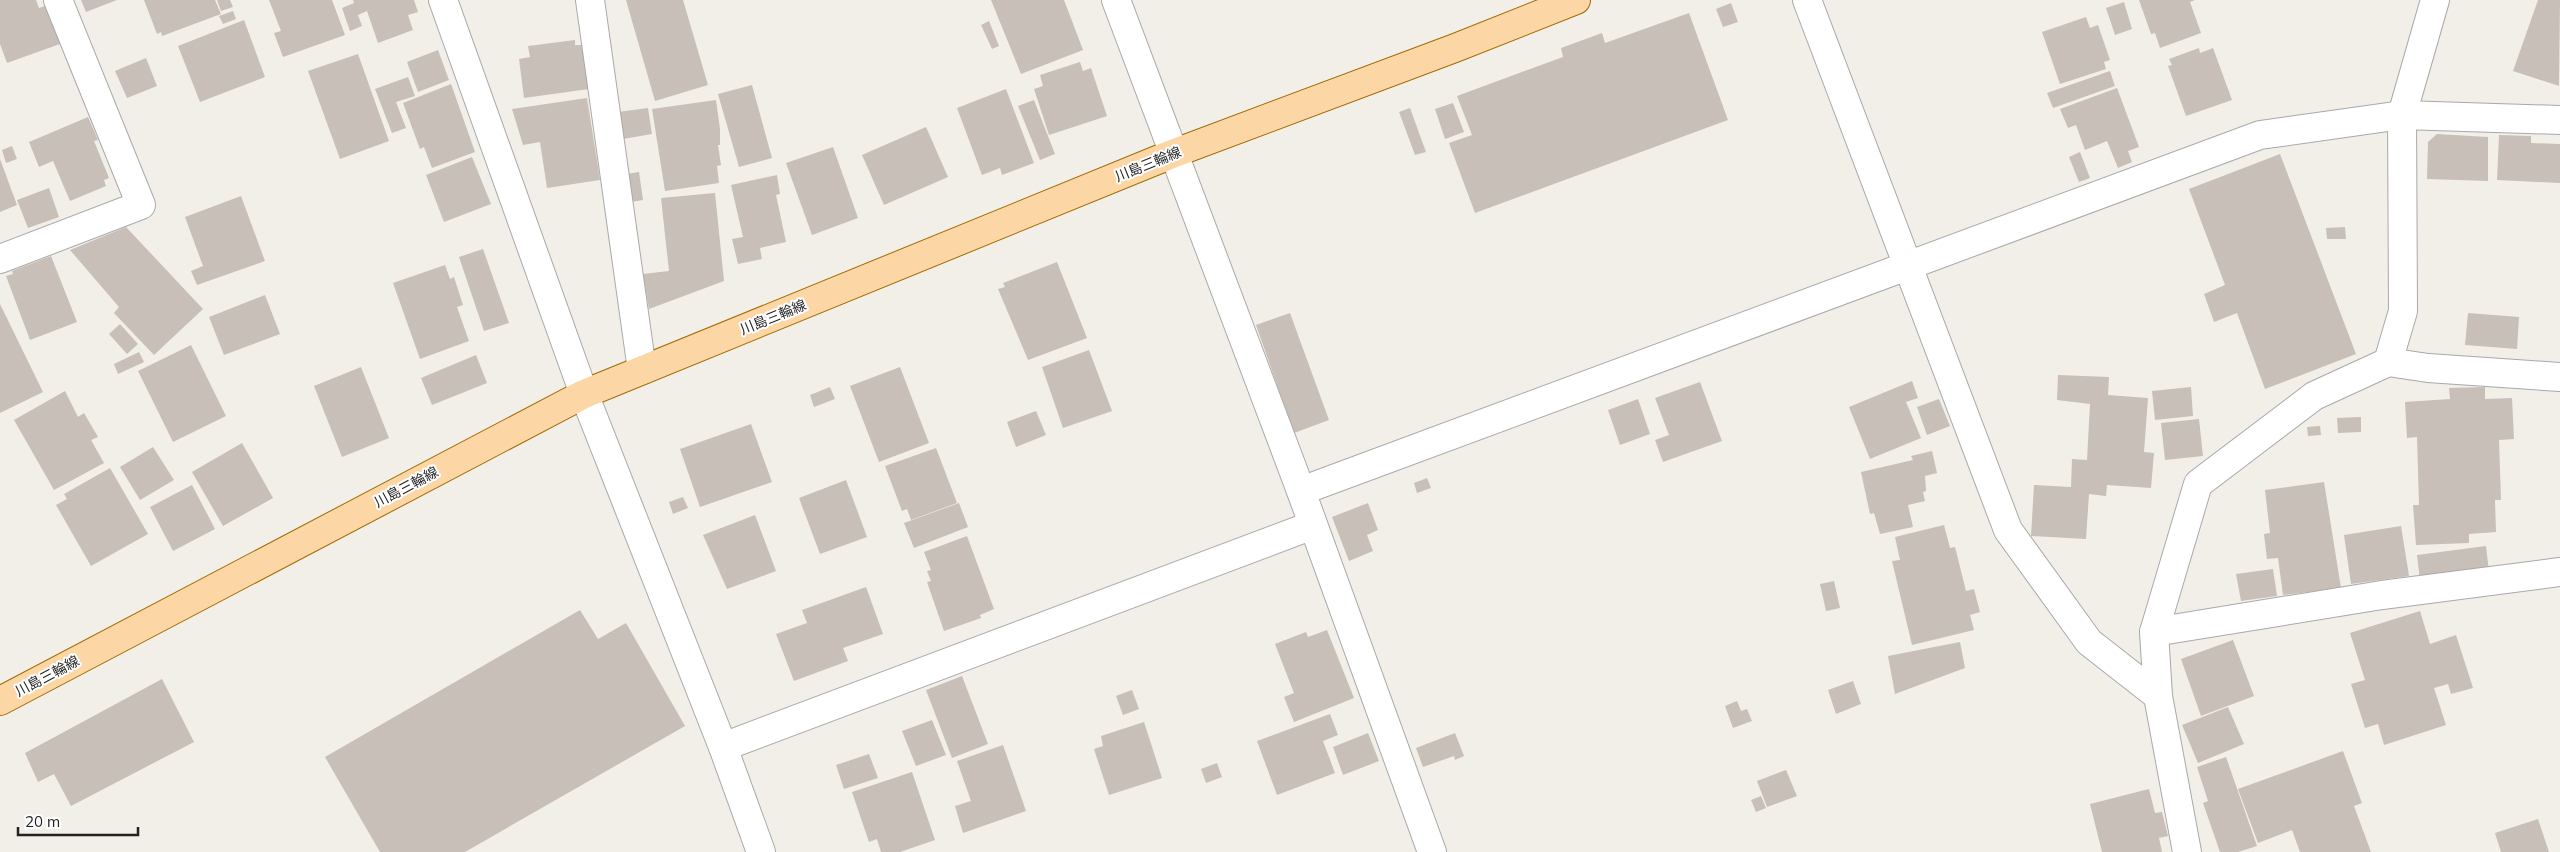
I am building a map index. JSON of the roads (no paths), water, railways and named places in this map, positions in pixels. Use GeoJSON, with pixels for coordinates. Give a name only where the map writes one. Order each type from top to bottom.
{"type":"FeatureCollection","features":[{"type":"Feature","properties":{"kind":"main road","name":"川島三輪線"},"geometry":{"type":"LineString","coordinates":[[0,701],[584,394],[1172,154],[1455,48],[1576,0]]}},
{"type":"Feature","properties":{"kind":"street"},"geometry":{"type":"LineString","coordinates":[[0,259],[141,206],[58,0]]}},
{"type":"Feature","properties":{"kind":"street"},"geometry":{"type":"LineString","coordinates":[[443,0],[584,394],[723,747],[761,852]]}},
{"type":"Feature","properties":{"kind":"street"},"geometry":{"type":"LineString","coordinates":[[590,0],[642,370]]}},
{"type":"Feature","properties":{"kind":"street"},"geometry":{"type":"LineString","coordinates":[[1116,0],[1172,154],[1301,491],[1432,852]]}},
{"type":"Feature","properties":{"kind":"street"},"geometry":{"type":"LineString","coordinates":[[1807,0],[2008,530],[2088,642],[2158,696]]}},
{"type":"Feature","properties":{"kind":"street"},"geometry":{"type":"LineString","coordinates":[[2388,362],[2404,310],[2402,115],[2435,0]]}},
{"type":"Feature","properties":{"kind":"street"},"geometry":{"type":"LineString","coordinates":[[1301,491],[2260,136],[2402,115],[2560,120]]}},
{"type":"Feature","properties":{"kind":"street"},"geometry":{"type":"LineString","coordinates":[[2187,852],[2158,696],[2154,632],[2198,484],[2314,396],[2388,362],[2428,368],[2560,377]]}},
{"type":"Feature","properties":{"kind":"street"},"geometry":{"type":"LineString","coordinates":[[723,747],[1313,525]]}},
{"type":"Feature","properties":{"kind":"street"},"geometry":{"type":"LineString","coordinates":[[2154,632],[2382,595],[2560,572]]}}]}
